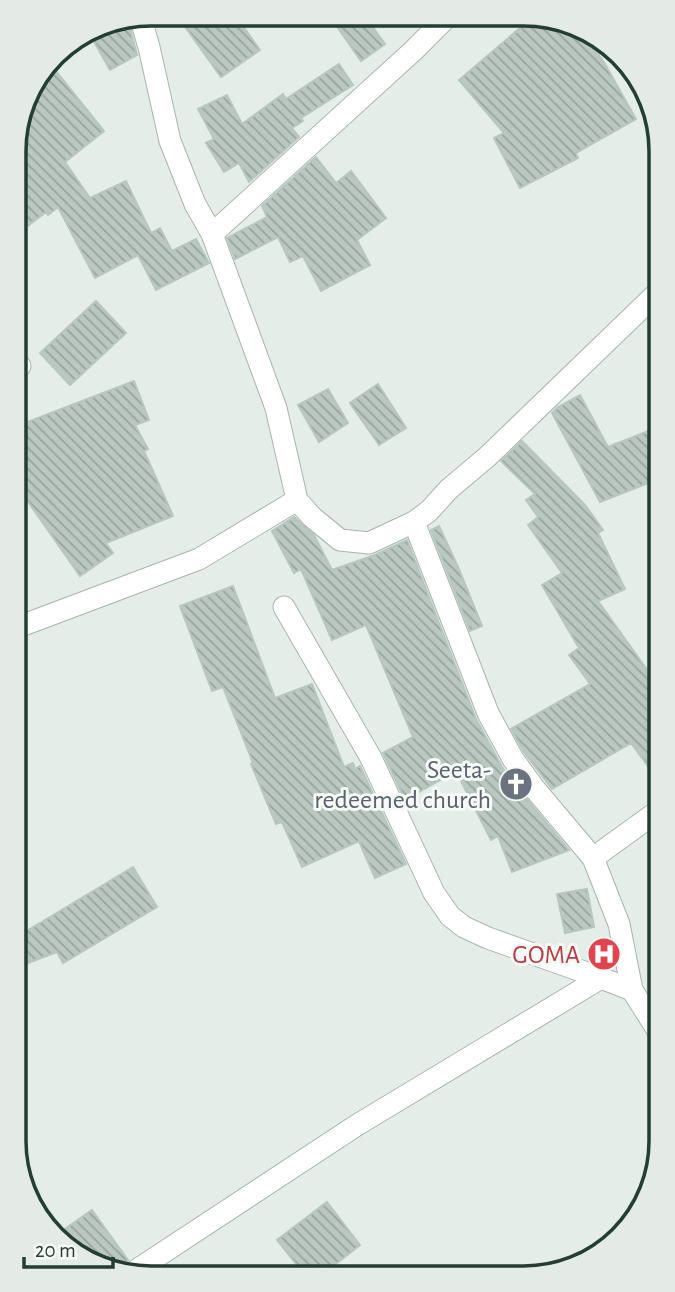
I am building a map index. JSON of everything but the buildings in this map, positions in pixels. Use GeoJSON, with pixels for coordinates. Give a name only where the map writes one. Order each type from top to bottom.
{"type":"FeatureCollection","features":[{"type":"Feature","properties":{"kind":"street"},"geometry":{"type":"LineString","coordinates":[[143,26],[170,141],[195,204],[212,234],[276,408],[297,500],[312,517],[341,540],[369,543],[414,522],[429,511],[649,301]]}},
{"type":"Feature","properties":{"kind":"street"},"geometry":{"type":"LineString","coordinates":[[212,234],[438,26]]}},
{"type":"Feature","properties":{"kind":"street"},"geometry":{"type":"LineString","coordinates":[[26,624],[199,559],[297,500]]}},
{"type":"Feature","properties":{"kind":"street"},"geometry":{"type":"LineString","coordinates":[[414,522],[488,713],[513,759],[593,858],[619,924],[632,990],[648,1015]]}},
{"type":"Feature","properties":{"kind":"street"},"geometry":{"type":"LineString","coordinates":[[284,607],[371,758],[434,893],[450,916],[464,927],[488,938],[632,990]]}},
{"type":"Feature","properties":{"kind":"street"},"geometry":{"type":"LineString","coordinates":[[593,858],[648,819]]}},
{"type":"Feature","properties":{"kind":"street"},"geometry":{"type":"LineString","coordinates":[[143,1266],[357,1125],[601,978]]}},
{"type":"Feature","properties":{"kind":"place","name":"Seeta- redeemed church"},"geometry":{"type":"Point","coordinates":[516,784]}},
{"type":"Feature","properties":{"kind":"place","name":"GOMA"},"geometry":{"type":"Point","coordinates":[604,954]}}]}
